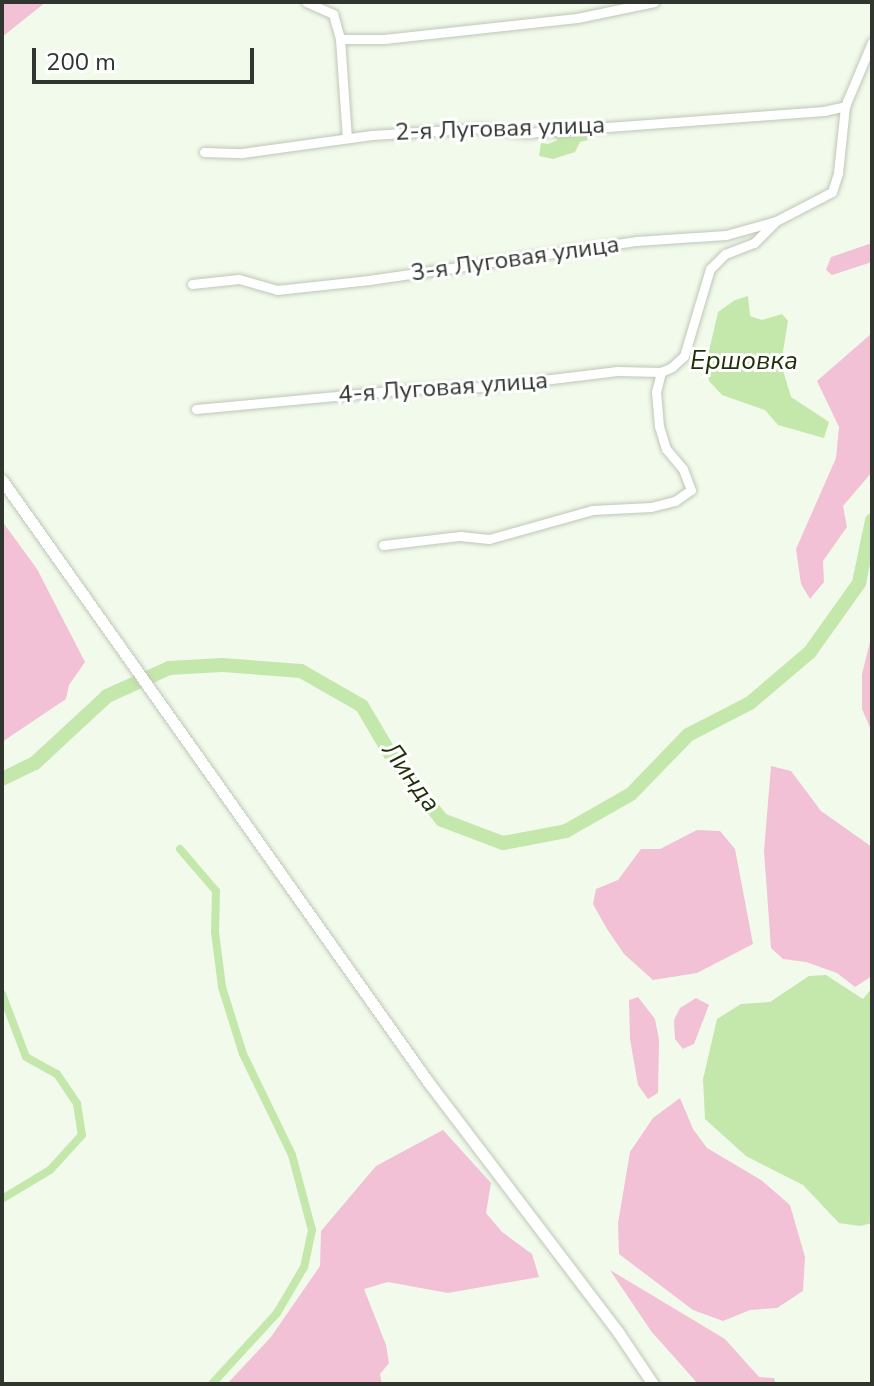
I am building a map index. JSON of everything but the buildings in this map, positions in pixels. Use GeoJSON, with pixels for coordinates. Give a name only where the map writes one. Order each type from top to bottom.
{"type":"FeatureCollection","features":[{"type":"Feature","properties":{"kind":"main road"},"geometry":{"type":"LineString","coordinates":[[2,480],[429,1083],[618,1332],[653,1384]]}},
{"type":"Feature","properties":{"kind":"street"},"geometry":{"type":"LineString","coordinates":[[306,2],[333,14],[340,39],[347,138]]}},
{"type":"Feature","properties":{"kind":"street"},"geometry":{"type":"LineString","coordinates":[[340,39],[384,39],[577,18],[654,2]]}},
{"type":"Feature","properties":{"kind":"street"},"geometry":{"type":"LineString","coordinates":[[845,106],[872,42]]}},
{"type":"Feature","properties":{"kind":"street","name":"2-я Луговая улица"},"geometry":{"type":"LineString","coordinates":[[204,152],[242,153],[347,138],[476,128],[526,133],[824,111],[845,106]]}},
{"type":"Feature","properties":{"kind":"street","name":"3-я Луговая улица"},"geometry":{"type":"LineString","coordinates":[[192,284],[239,279],[277,290],[592,250],[637,241],[726,235],[776,221],[832,192],[838,173],[845,106]]}},
{"type":"Feature","properties":{"kind":"street"},"geometry":{"type":"LineString","coordinates":[[383,545],[460,536],[489,539],[592,510],[651,507],[675,501],[691,490],[683,469],[666,449],[659,426],[656,392],[661,372],[684,356],[710,269],[725,254],[754,243],[776,221]]}},
{"type":"Feature","properties":{"kind":"street","name":"4-я Луговая улица"},"geometry":{"type":"LineString","coordinates":[[196,409],[410,389],[486,387],[617,371],[661,372]]}},
{"type":"Feature","properties":{"kind":"shaded area"},"geometry":{"type":"Polygon","coordinates":[[[2,2],[46,2],[2,37],[2,2]]]}},
{"type":"Feature","properties":{"kind":"shaded area"},"geometry":{"type":"Polygon","coordinates":[[[872,243],[872,262],[832,275],[826,270],[831,257],[872,243]]]}},
{"type":"Feature","properties":{"kind":"shaded area"},"geometry":{"type":"Polygon","coordinates":[[[872,333],[872,472],[843,506],[847,527],[823,561],[824,582],[810,599],[801,584],[796,549],[836,458],[839,427],[817,381],[872,333]]]}},
{"type":"Feature","properties":{"kind":"shaded area"},"geometry":{"type":"Polygon","coordinates":[[[2,521],[37,569],[85,662],[69,685],[66,699],[2,742],[2,521]]]}},
{"type":"Feature","properties":{"kind":"shaded area"},"geometry":{"type":"Polygon","coordinates":[[[872,634],[872,732],[862,709],[862,674],[872,634]]]}},
{"type":"Feature","properties":{"kind":"shaded area"},"geometry":{"type":"Polygon","coordinates":[[[771,766],[791,771],[821,811],[872,847],[872,976],[855,987],[837,973],[806,962],[783,959],[771,948],[764,851],[771,766]]]}},
{"type":"Feature","properties":{"kind":"shaded area"},"geometry":{"type":"Polygon","coordinates":[[[697,830],[720,831],[735,849],[753,944],[697,973],[653,980],[624,954],[607,929],[593,904],[596,889],[618,880],[641,849],[660,849],[697,830]]]}},
{"type":"Feature","properties":{"kind":"shaded area"},"geometry":{"type":"Polygon","coordinates":[[[638,997],[655,1019],[659,1040],[658,1093],[648,1099],[638,1085],[630,1039],[629,1000],[638,997]]]}},
{"type":"Feature","properties":{"kind":"shaded area"},"geometry":{"type":"Polygon","coordinates":[[[696,998],[709,1005],[694,1044],[683,1049],[675,1039],[674,1020],[680,1008],[696,998]]]}},
{"type":"Feature","properties":{"kind":"shaded area"},"geometry":{"type":"Polygon","coordinates":[[[680,1098],[693,1129],[707,1148],[761,1180],[790,1205],[805,1257],[803,1291],[777,1308],[750,1310],[723,1321],[693,1310],[619,1254],[618,1223],[630,1152],[653,1118],[680,1098]]]}},
{"type":"Feature","properties":{"kind":"shaded area"},"geometry":{"type":"Polygon","coordinates":[[[443,1130],[491,1183],[486,1213],[502,1232],[532,1254],[539,1277],[448,1293],[388,1282],[364,1289],[386,1345],[389,1363],[380,1374],[382,1384],[227,1384],[271,1337],[320,1266],[321,1231],[376,1166],[443,1130]]]}},
{"type":"Feature","properties":{"kind":"shaded area"},"geometry":{"type":"Polygon","coordinates":[[[610,1270],[725,1339],[759,1377],[774,1378],[776,1384],[698,1384],[651,1331],[610,1270]]]}},
{"type":"Feature","properties":{"kind":"water"},"geometry":{"type":"Polygon","coordinates":[[[581,131],[588,134],[588,140],[580,142],[575,152],[553,159],[539,156],[541,143],[548,144],[558,140],[553,137],[581,131]]]}},
{"type":"Feature","properties":{"kind":"water","name":"Ершовка"},"geometry":{"type":"Polygon","coordinates":[[[748,296],[750,316],[762,320],[782,314],[788,321],[781,364],[791,397],[829,422],[824,438],[778,425],[765,410],[722,395],[709,381],[706,364],[718,312],[735,300],[748,296]]]}},
{"type":"Feature","properties":{"kind":"water"},"geometry":{"type":"Polygon","coordinates":[[[826,975],[863,999],[872,988],[872,1223],[860,1226],[839,1223],[803,1185],[746,1156],[705,1119],[703,1079],[717,1019],[741,1004],[770,1002],[809,976],[826,975]]]}},
{"type":"Feature","properties":{"kind":"waterway","name":"Линда"},"geometry":{"type":"LineString","coordinates":[[2,779],[35,763],[107,696],[169,668],[222,665],[301,671],[362,706],[392,757],[442,820],[503,843],[566,831],[631,794],[688,735],[750,703],[810,652],[859,583],[872,520]]}},
{"type":"Feature","properties":{"kind":"waterway"},"geometry":{"type":"LineString","coordinates":[[180,849],[216,891],[215,932],[222,987],[243,1054],[292,1155],[312,1230],[304,1267],[277,1313],[212,1384]]}},
{"type":"Feature","properties":{"kind":"waterway"},"geometry":{"type":"LineString","coordinates":[[2,994],[26,1057],[57,1074],[77,1104],[82,1135],[50,1170],[2,1199]]}}]}
